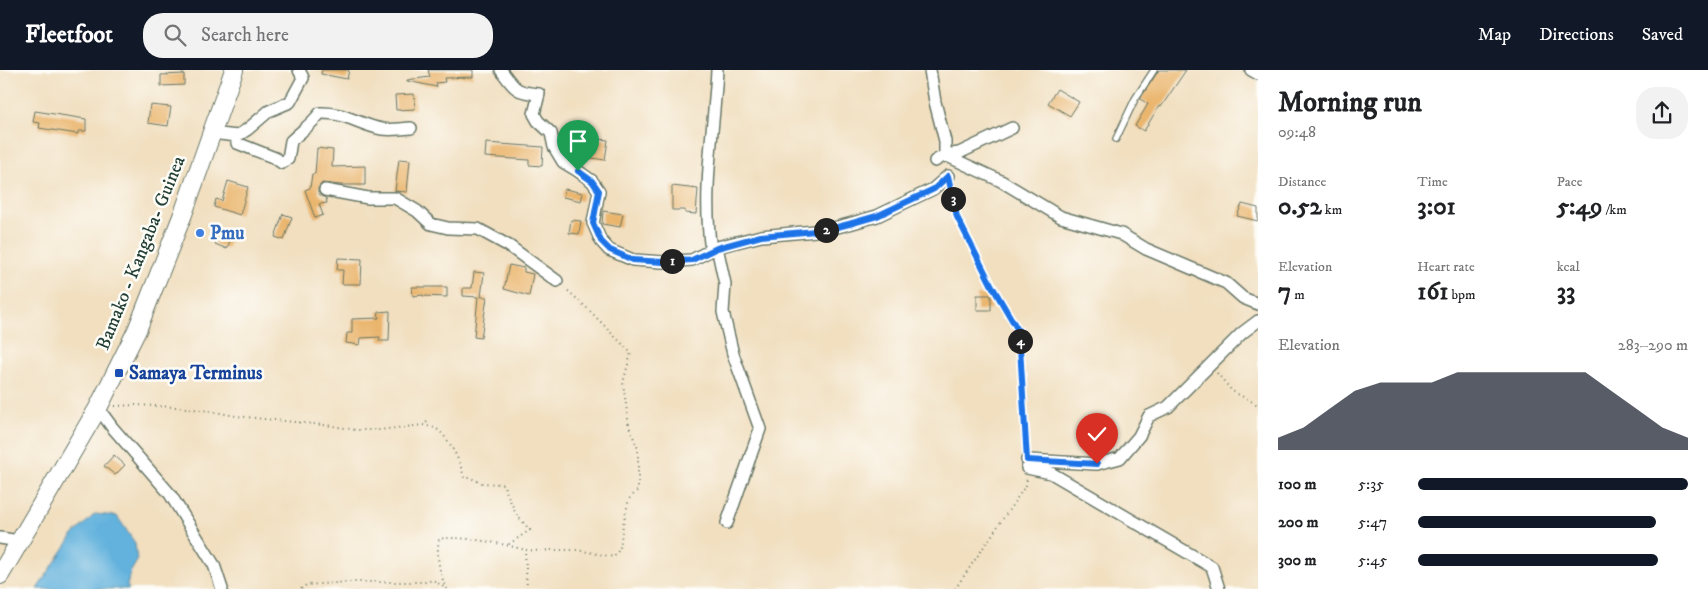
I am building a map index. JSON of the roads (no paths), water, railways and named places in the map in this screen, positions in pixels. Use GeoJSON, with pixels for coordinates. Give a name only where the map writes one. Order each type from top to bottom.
{"type":"FeatureCollection","features":[{"type":"Feature","properties":{"kind":"main road","name":"Bamako - Kangaba- Guinea"},"geometry":{"type":"LineString","coordinates":[[0,575],[98,408],[137,330],[183,214],[234,70]]}},
{"type":"Feature","properties":{"kind":"street"},"geometry":{"type":"LineString","coordinates":[[211,134],[237,136],[269,111],[290,102],[303,78],[299,70]]}},
{"type":"Feature","properties":{"kind":"street"},"geometry":{"type":"LineString","coordinates":[[501,70],[509,82],[524,94],[539,94],[534,114],[538,121],[551,133],[554,147],[563,162],[592,181],[599,191],[593,223],[601,241],[610,250],[633,260],[663,262],[692,260],[714,249],[761,236],[826,230],[868,219],[934,189],[948,176]]}},
{"type":"Feature","properties":{"kind":"street"},"geometry":{"type":"LineString","coordinates":[[717,70],[708,191],[708,227],[725,284],[723,312],[733,354],[760,429],[727,523]]}},
{"type":"Feature","properties":{"kind":"street"},"geometry":{"type":"LineString","coordinates":[[930,70],[935,102],[945,141],[940,158]]}},
{"type":"Feature","properties":{"kind":"street"},"geometry":{"type":"LineString","coordinates":[[1251,70],[1258,74]]}},
{"type":"Feature","properties":{"kind":"street"},"geometry":{"type":"LineString","coordinates":[[237,136],[237,143],[275,158],[282,164],[288,159],[291,140],[301,133],[305,126],[320,113],[345,115],[382,129],[410,128]]}},
{"type":"Feature","properties":{"kind":"street"},"geometry":{"type":"LineString","coordinates":[[940,158],[959,153],[1012,128]]}},
{"type":"Feature","properties":{"kind":"street"},"geometry":{"type":"LineString","coordinates":[[940,158],[1001,181],[1061,217],[1121,234],[1146,248],[1226,282],[1243,298],[1258,304]]}},
{"type":"Feature","properties":{"kind":"street"},"geometry":{"type":"LineString","coordinates":[[325,190],[368,198],[395,198],[417,211],[431,224],[448,228],[478,229],[509,246],[557,281]]}},
{"type":"Feature","properties":{"kind":"street"},"geometry":{"type":"LineString","coordinates":[[1219,589],[1212,567],[1051,473],[1027,464],[1097,464],[1120,458],[1139,436],[1150,416],[1168,407],[1242,333],[1258,321]]}},
{"type":"Feature","properties":{"kind":"street"},"geometry":{"type":"LineString","coordinates":[[98,408],[170,494],[214,565],[222,589]]}},
{"type":"Feature","properties":{"kind":"street"},"geometry":{"type":"LineString","coordinates":[[0,538],[19,541]]}},
{"type":"Feature","properties":{"kind":"lane"},"geometry":{"type":"LineString","coordinates":[[1116,139],[1135,99],[1154,70]]}},
{"type":"Feature","properties":{"kind":"water"},"geometry":{"type":"Polygon","coordinates":[[[95,514],[117,516],[135,543],[137,561],[130,573],[127,586],[129,589],[37,589],[73,535],[95,514]]]}},
{"type":"Feature","properties":{"kind":"place","name":"Pmu"},"geometry":{"type":"Point","coordinates":[200,233]}},
{"type":"Feature","properties":{"kind":"place","name":"Samaya Terminus"},"geometry":{"type":"Point","coordinates":[119,373]}}]}
